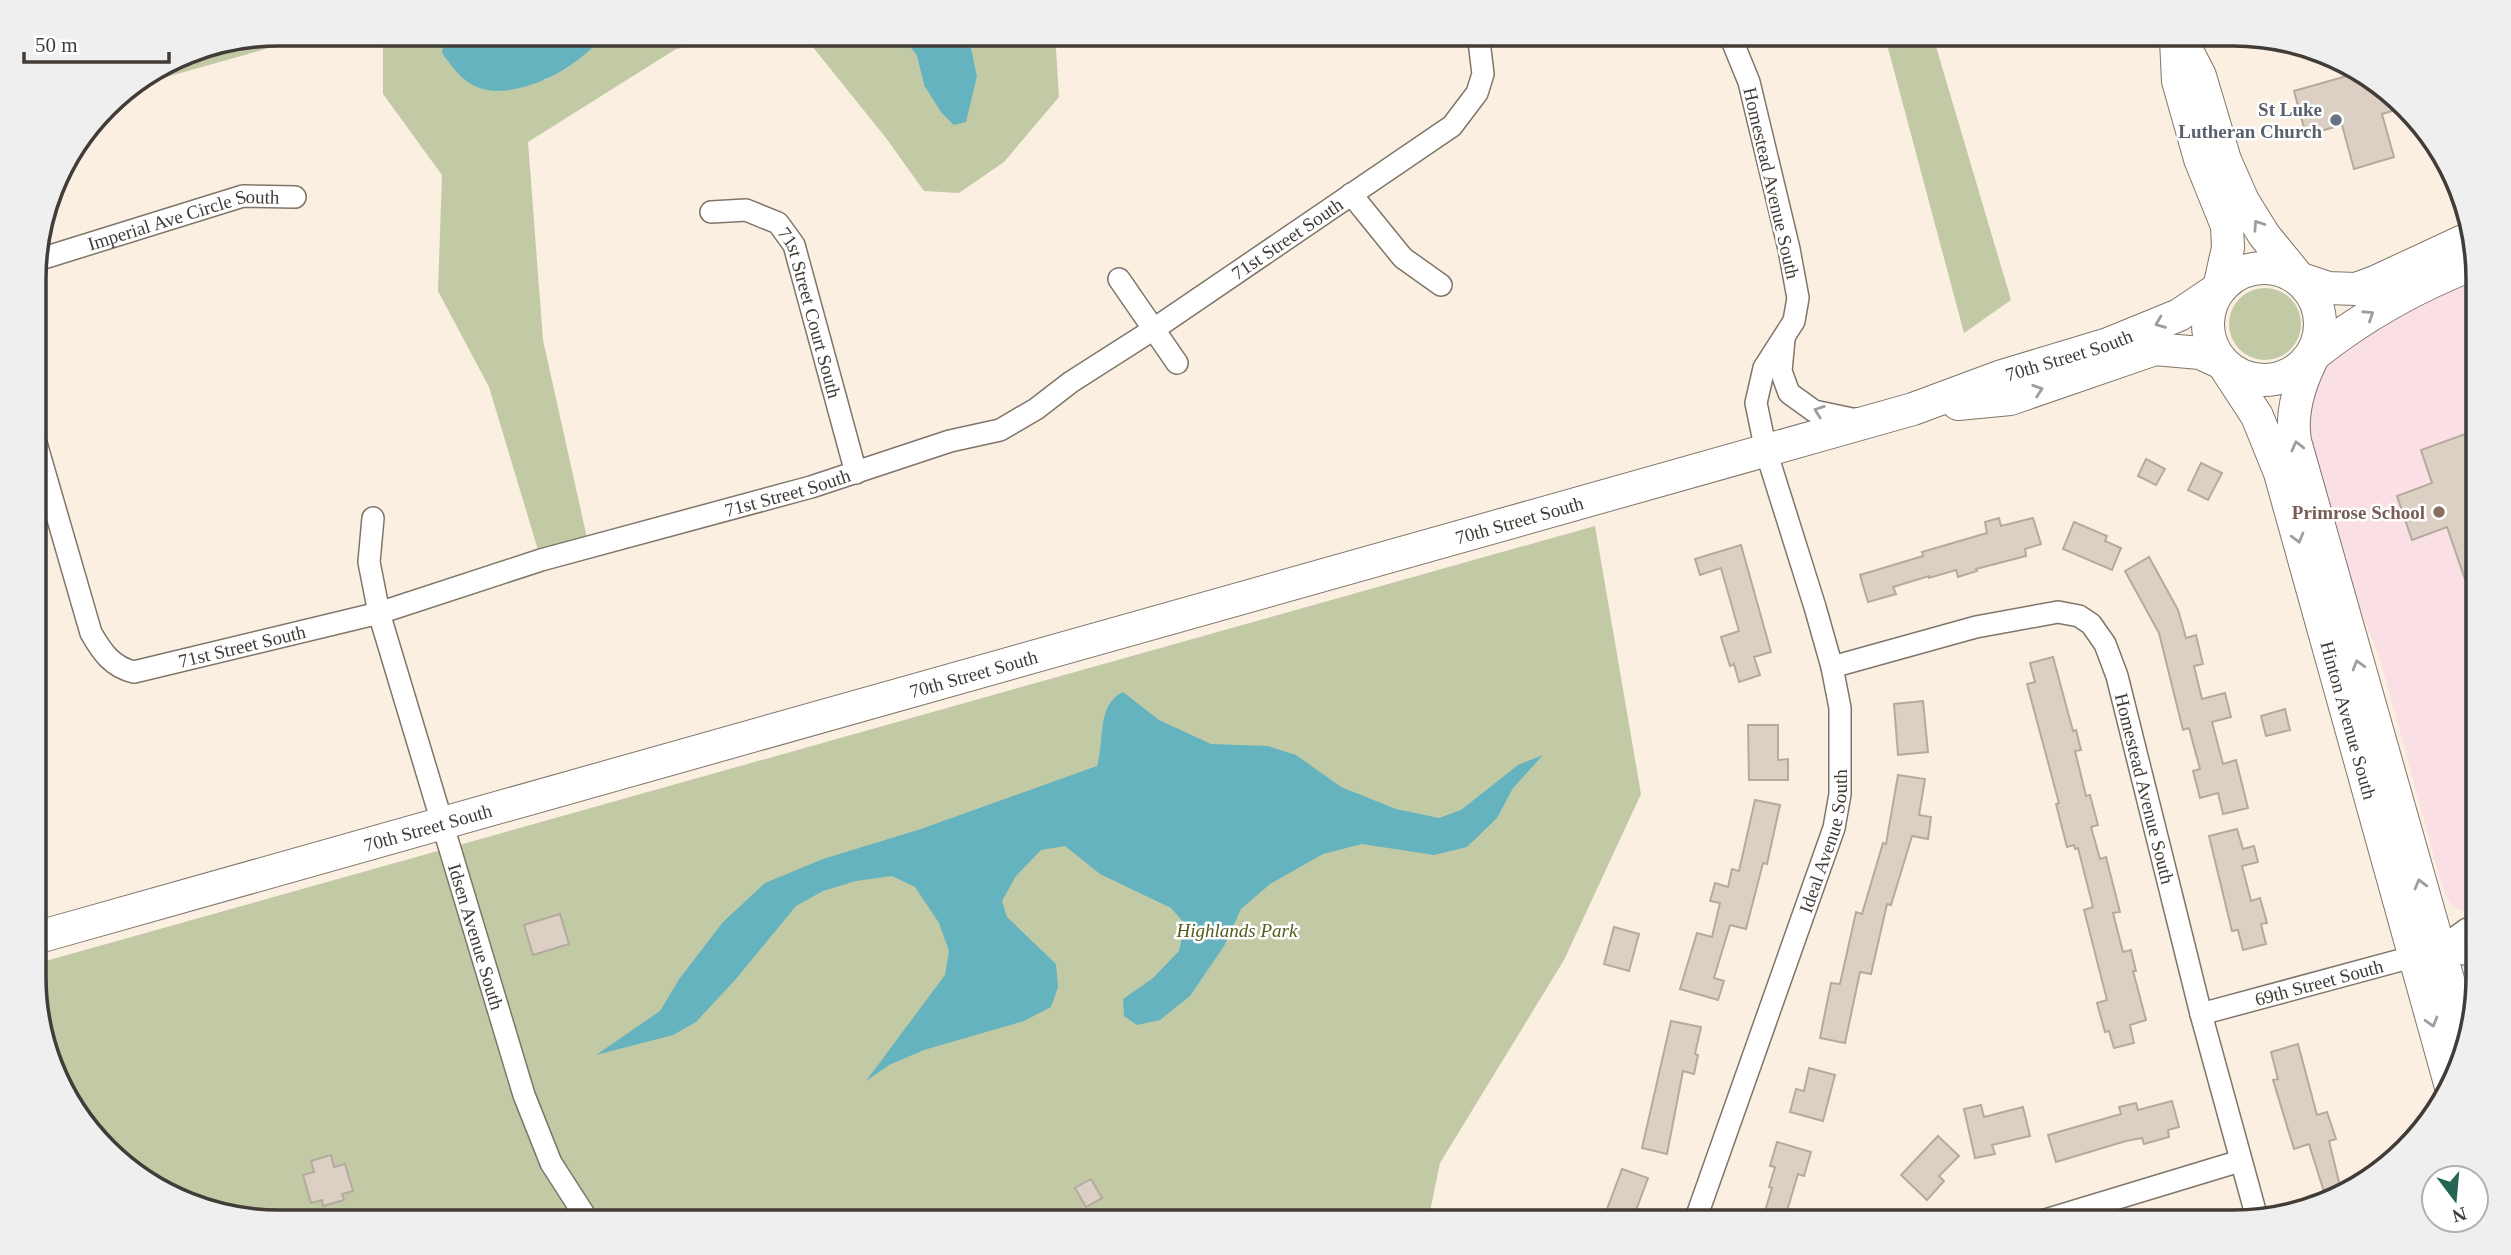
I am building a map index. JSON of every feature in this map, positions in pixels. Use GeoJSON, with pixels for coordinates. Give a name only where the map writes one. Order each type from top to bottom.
{"type":"FeatureCollection","features":[{"type":"Feature","properties":{"kind":"main road"},"geometry":{"type":"LineString","coordinates":[[2177,46],[2178,81],[2200,159],[2227,226],[2228,248],[2208,327],[2211,342],[2222,364],[2252,379],[2272,380],[2289,374],[2383,306],[2435,279],[2465,267]]}},
{"type":"Feature","properties":{"kind":"main road"},"geometry":{"type":"LineString","coordinates":[[2184,46],[2200,76],[2219,142],[2239,193],[2264,235],[2315,300],[2320,316],[2320,334],[2314,355]]}},
{"type":"Feature","properties":{"kind":"main road"},"geometry":{"type":"LineString","coordinates":[[2219,288],[2242,273],[2258,268],[2284,271],[2328,288],[2356,289],[2463,241]]}},
{"type":"Feature","properties":{"kind":"main road","name":"70th Street South"},"geometry":{"type":"LineString","coordinates":[[46,935],[1899,413],[2001,376],[2108,344],[2179,315],[2219,288]]}},
{"type":"Feature","properties":{"kind":"main road","name":"70th Street South"},"geometry":{"type":"LineString","coordinates":[[1899,413],[2010,399],[2155,349],[2200,353],[2222,364]]}},
{"type":"Feature","properties":{"kind":"main road","name":"Hinton Avenue South"},"geometry":{"type":"LineString","coordinates":[[2314,355],[2303,377],[2293,416],[2295,441],[2426,953],[2447,1067]]}},
{"type":"Feature","properties":{"kind":"main road","name":"Hinton Avenue South"},"geometry":{"type":"LineString","coordinates":[[2222,364],[2257,416],[2280,472],[2426,953],[2460,1027]]}},
{"type":"Feature","properties":{"kind":"street","name":"71st Street South"},"geometry":{"type":"LineString","coordinates":[[46,477],[92,633],[103,654],[121,669],[134,672],[379,613],[541,560],[811,487],[950,441],[1000,430],[1036,409],[1071,382],[1154,329],[1452,126],[1477,93],[1483,74],[1480,46]]}},
{"type":"Feature","properties":{"kind":"street","name":"Homestead Avenue South"},"geometry":{"type":"LineString","coordinates":[[1734,46],[1749,82],[1798,298],[1794,321],[1764,368],[1756,403],[1766,451]]}},
{"type":"Feature","properties":{"kind":"street"},"geometry":{"type":"LineString","coordinates":[[1351,194],[1403,258],[1441,285]]}},
{"type":"Feature","properties":{"kind":"street","name":"Imperial Ave Circle South"},"geometry":{"type":"LineString","coordinates":[[47,257],[243,196],[295,197]]}},
{"type":"Feature","properties":{"kind":"street","name":"71st Street Court South"},"geometry":{"type":"LineString","coordinates":[[711,212],[746,210],[778,223],[794,244],[856,472]]}},
{"type":"Feature","properties":{"kind":"street"},"geometry":{"type":"LineString","coordinates":[[1118,279],[1177,363]]}},
{"type":"Feature","properties":{"kind":"street"},"geometry":{"type":"LineString","coordinates":[[1784,338],[1782,371],[1789,393],[1814,411],[1852,419],[1899,413]]}},
{"type":"Feature","properties":{"kind":"street","name":"Ideal Avenue South"},"geometry":{"type":"LineString","coordinates":[[1699,1209],[1834,828],[1840,794],[1840,708],[1832,667],[1766,451]]}},
{"type":"Feature","properties":{"kind":"street","name":"Idsen Avenue South"},"geometry":{"type":"LineString","coordinates":[[373,517],[369,562],[379,613],[524,1095],[551,1163],[581,1210]]}},
{"type":"Feature","properties":{"kind":"street","name":"Homestead Avenue South"},"geometry":{"type":"LineString","coordinates":[[1832,667],[1976,627],[2058,612],[2079,616],[2091,624],[2105,643],[2117,676],[2201,1014],[2254,1208]]}},
{"type":"Feature","properties":{"kind":"street"},"geometry":{"type":"LineString","coordinates":[[2426,953],[2466,930]]}},
{"type":"Feature","properties":{"kind":"street"},"geometry":{"type":"LineString","coordinates":[[2426,953],[2466,955]]}},
{"type":"Feature","properties":{"kind":"street","name":"69th Street South"},"geometry":{"type":"LineString","coordinates":[[2201,1014],[2426,953]]}},
{"type":"Feature","properties":{"kind":"street"},"geometry":{"type":"LineString","coordinates":[[2081,1209],[2240,1161]]}},
{"type":"Feature","properties":{"kind":"shaded area"},"geometry":{"type":"Polygon","coordinates":[[[2466,278],[2466,912],[2452,906],[2444,893],[2380,659],[2322,509],[2301,427],[2328,357],[2466,278]]]}},
{"type":"Feature","properties":{"kind":"green space"},"geometry":{"type":"Polygon","coordinates":[[[276,46],[158,79],[218,53],[248,47],[276,46]]]}},
{"type":"Feature","properties":{"kind":"green space"},"geometry":{"type":"Polygon","coordinates":[[[383,46],[442,46],[545,80],[567,68],[594,46],[693,46],[676,49],[528,142],[543,340],[589,547],[541,560],[489,387],[438,291],[442,175],[383,94],[383,46]]]}},
{"type":"Feature","properties":{"kind":"green space"},"geometry":{"type":"Polygon","coordinates":[[[812,46],[910,46],[917,56],[924,85],[977,76],[971,46],[1056,46],[1059,97],[1004,162],[959,193],[924,191],[886,138],[812,46]]]}},
{"type":"Feature","properties":{"kind":"green space"},"geometry":{"type":"Polygon","coordinates":[[[1887,46],[1936,46],[2011,300],[1964,333],[1887,46]]]}},
{"type":"Feature","properties":{"kind":"green space"},"geometry":{"type":"Polygon","coordinates":[[[2272,288],[2291,298],[2299,310],[2299,338],[2291,350],[2279,358],[2258,360],[2239,350],[2231,338],[2229,317],[2239,298],[2251,290],[2272,288]]]}},
{"type":"Feature","properties":{"kind":"green space","name":"Highlands Park"},"geometry":{"type":"Polygon","coordinates":[[[1595,526],[1641,794],[1564,960],[1440,1163],[1430,1209],[248,1208],[218,1202],[175,1185],[125,1152],[103,1130],[70,1080],[53,1037],[47,1007],[46,961],[1595,526]]]}},
{"type":"Feature","properties":{"kind":"water"},"geometry":{"type":"Polygon","coordinates":[[[443,46],[594,46],[574,63],[547,79],[521,88],[494,91],[471,84],[455,70],[442,53],[443,46]]]}},
{"type":"Feature","properties":{"kind":"water"},"geometry":{"type":"Polygon","coordinates":[[[910,46],[971,46],[977,76],[966,122],[954,125],[941,112],[924,85],[917,56],[910,46]]]}},
{"type":"Feature","properties":{"kind":"water"},"geometry":{"type":"Polygon","coordinates":[[[1123,692],[1159,720],[1211,744],[1268,746],[1296,755],[1341,787],[1396,809],[1439,818],[1461,810],[1518,765],[1543,755],[1513,788],[1497,818],[1467,847],[1434,855],[1362,844],[1323,854],[1270,884],[1241,909],[1224,946],[1190,996],[1160,1020],[1137,1025],[1124,1016],[1123,999],[1153,978],[1179,951],[1185,924],[1171,908],[1100,874],[1065,846],[1041,850],[1016,876],[1002,901],[1007,917],[1056,964],[1058,987],[1051,1007],[1024,1021],[924,1050],[889,1065],[866,1081],[945,975],[949,951],[939,923],[915,887],[892,876],[856,881],[823,891],[796,906],[735,980],[696,1022],[673,1035],[596,1055],[660,1011],[680,978],[723,922],[765,883],[823,859],[921,829],[1097,766],[1105,714],[1114,698],[1123,692]]]}},
{"type":"Feature","properties":{"kind":"building","name":"St Luke Lutheran Church"},"geometry":{"type":"Polygon","coordinates":[[[2346,76],[2362,85],[2394,111],[2382,114],[2394,157],[2354,169],[2342,125],[2306,135],[2294,91],[2346,76]]]}},
{"type":"Feature","properties":{"kind":"building","name":"Primrose School"},"geometry":{"type":"Polygon","coordinates":[[[2466,434],[2466,582],[2447,527],[2412,540],[2397,496],[2432,483],[2421,450],[2466,434]]]}},
{"type":"Feature","properties":{"kind":"building"},"geometry":{"type":"Polygon","coordinates":[[[2146,459],[2165,469],[2156,485],[2138,476],[2146,459]]]}},
{"type":"Feature","properties":{"kind":"building"},"geometry":{"type":"Polygon","coordinates":[[[2201,463],[2222,473],[2208,500],[2188,490],[2201,463]]]}},
{"type":"Feature","properties":{"kind":"building"},"geometry":{"type":"Polygon","coordinates":[[[1999,518],[2001,526],[2033,518],[2041,544],[2025,549],[2026,556],[1976,569],[1977,571],[1958,577],[1956,570],[1929,576],[1893,587],[1896,594],[1868,602],[1860,575],[1923,556],[1922,552],[1987,533],[1985,522],[1999,518]]]}},
{"type":"Feature","properties":{"kind":"building"},"geometry":{"type":"Polygon","coordinates":[[[2074,522],[2107,536],[2105,541],[2121,548],[2112,570],[2063,549],[2074,522]]]}},
{"type":"Feature","properties":{"kind":"building"},"geometry":{"type":"Polygon","coordinates":[[[1741,545],[1771,652],[1754,657],[1760,675],[1739,682],[1734,664],[1730,666],[1721,637],[1739,631],[1721,568],[1700,575],[1695,559],[1741,545]]]}},
{"type":"Feature","properties":{"kind":"building"},"geometry":{"type":"Polygon","coordinates":[[[2149,557],[2178,610],[2186,638],[2196,635],[2203,664],[2194,666],[2202,699],[2225,693],[2231,717],[2212,722],[2223,764],[2236,760],[2248,808],[2223,814],[2218,793],[2200,798],[2193,771],[2200,769],[2189,728],[2183,730],[2159,633],[2125,571],[2149,557]]]}},
{"type":"Feature","properties":{"kind":"building"},"geometry":{"type":"Polygon","coordinates":[[[2053,657],[2073,731],[2076,730],[2081,750],[2075,751],[2086,796],[2090,795],[2098,825],[2091,827],[2100,859],[2106,857],[2120,912],[2113,913],[2123,952],[2131,950],[2136,971],[2133,971],[2146,1020],[2130,1025],[2134,1043],[2114,1048],[2109,1031],[2105,1032],[2097,1003],[2107,1000],[2084,910],[2093,907],[2078,848],[2075,849],[2074,845],[2067,847],[2056,804],[2059,803],[2027,684],[2035,682],[2030,663],[2053,657]]]}},
{"type":"Feature","properties":{"kind":"building"},"geometry":{"type":"Polygon","coordinates":[[[1923,701],[1928,752],[1898,755],[1894,704],[1923,701]]]}},
{"type":"Feature","properties":{"kind":"building"},"geometry":{"type":"Polygon","coordinates":[[[2285,709],[2290,730],[2266,736],[2261,716],[2285,709]]]}},
{"type":"Feature","properties":{"kind":"building"},"geometry":{"type":"Polygon","coordinates":[[[1748,725],[1778,725],[1778,760],[1788,759],[1788,780],[1749,780],[1748,725]]]}},
{"type":"Feature","properties":{"kind":"building"},"geometry":{"type":"Polygon","coordinates":[[[1898,775],[1925,779],[1919,815],[1931,817],[1928,839],[1912,836],[1891,905],[1887,904],[1871,974],[1860,972],[1845,1043],[1820,1038],[1831,983],[1840,984],[1856,912],[1862,914],[1883,843],[1886,844],[1898,775]]]}},
{"type":"Feature","properties":{"kind":"building"},"geometry":{"type":"Polygon","coordinates":[[[1755,800],[1780,805],[1767,864],[1763,863],[1746,929],[1730,925],[1714,978],[1724,981],[1718,1000],[1680,989],[1697,933],[1712,937],[1720,903],[1710,901],[1715,883],[1728,887],[1732,869],[1739,871],[1755,800]]]}},
{"type":"Feature","properties":{"kind":"building"},"geometry":{"type":"Polygon","coordinates":[[[2237,829],[2243,849],[2254,846],[2258,862],[2242,866],[2251,901],[2260,898],[2267,923],[2261,924],[2266,944],[2243,950],[2238,930],[2232,931],[2209,836],[2237,829]]]}},
{"type":"Feature","properties":{"kind":"building"},"geometry":{"type":"Polygon","coordinates":[[[560,914],[569,944],[533,955],[524,925],[560,914]]]}},
{"type":"Feature","properties":{"kind":"building"},"geometry":{"type":"Polygon","coordinates":[[[1614,927],[1639,934],[1629,971],[1604,964],[1614,927]]]}},
{"type":"Feature","properties":{"kind":"building"},"geometry":{"type":"Polygon","coordinates":[[[1671,1021],[1701,1027],[1694,1074],[1683,1071],[1667,1154],[1642,1148],[1671,1021]]]}},
{"type":"Feature","properties":{"kind":"building"},"geometry":{"type":"Polygon","coordinates":[[[2298,1044],[2317,1115],[2327,1112],[2336,1139],[2329,1141],[2339,1183],[2336,1185],[2324,1190],[2309,1144],[2294,1149],[2273,1080],[2278,1079],[2271,1052],[2298,1044]]]}},
{"type":"Feature","properties":{"kind":"building"},"geometry":{"type":"Polygon","coordinates":[[[1809,1068],[1835,1075],[1823,1121],[1790,1112],[1796,1089],[1804,1091],[1809,1068]]]}},
{"type":"Feature","properties":{"kind":"building"},"geometry":{"type":"Polygon","coordinates":[[[2172,1101],[2179,1127],[2168,1130],[2169,1137],[2144,1144],[2142,1138],[2126,1141],[2056,1162],[2048,1135],[2121,1114],[2119,1107],[2136,1103],[2138,1110],[2172,1101]]]}},
{"type":"Feature","properties":{"kind":"building"},"geometry":{"type":"Polygon","coordinates":[[[1981,1105],[1984,1117],[2023,1107],[2030,1136],[1992,1145],[1995,1154],[1975,1158],[1964,1109],[1981,1105]]]}},
{"type":"Feature","properties":{"kind":"building"},"geometry":{"type":"Polygon","coordinates":[[[1938,1136],[1959,1156],[1939,1176],[1944,1181],[1927,1200],[1901,1175],[1938,1136]]]}},
{"type":"Feature","properties":{"kind":"building"},"geometry":{"type":"Polygon","coordinates":[[[1777,1142],[1811,1152],[1804,1176],[1798,1174],[1788,1209],[1766,1209],[1775,1167],[1770,1166],[1777,1142]]]}},
{"type":"Feature","properties":{"kind":"building"},"geometry":{"type":"Polygon","coordinates":[[[331,1155],[334,1167],[345,1164],[353,1191],[342,1194],[344,1200],[323,1206],[322,1200],[311,1203],[303,1175],[314,1172],[311,1161],[331,1155]]]}},
{"type":"Feature","properties":{"kind":"building"},"geometry":{"type":"Polygon","coordinates":[[[1622,1169],[1648,1178],[1636,1209],[1607,1209],[1622,1169]]]}},
{"type":"Feature","properties":{"kind":"building"},"geometry":{"type":"Polygon","coordinates":[[[1091,1179],[1102,1198],[1086,1207],[1075,1188],[1091,1179]]]}},
{"type":"Feature","properties":{"kind":"place","name":"St Luke Lutheran Church"},"geometry":{"type":"Point","coordinates":[2336,120]}},
{"type":"Feature","properties":{"kind":"place","name":"Primrose School"},"geometry":{"type":"Point","coordinates":[2439,512]}}]}
